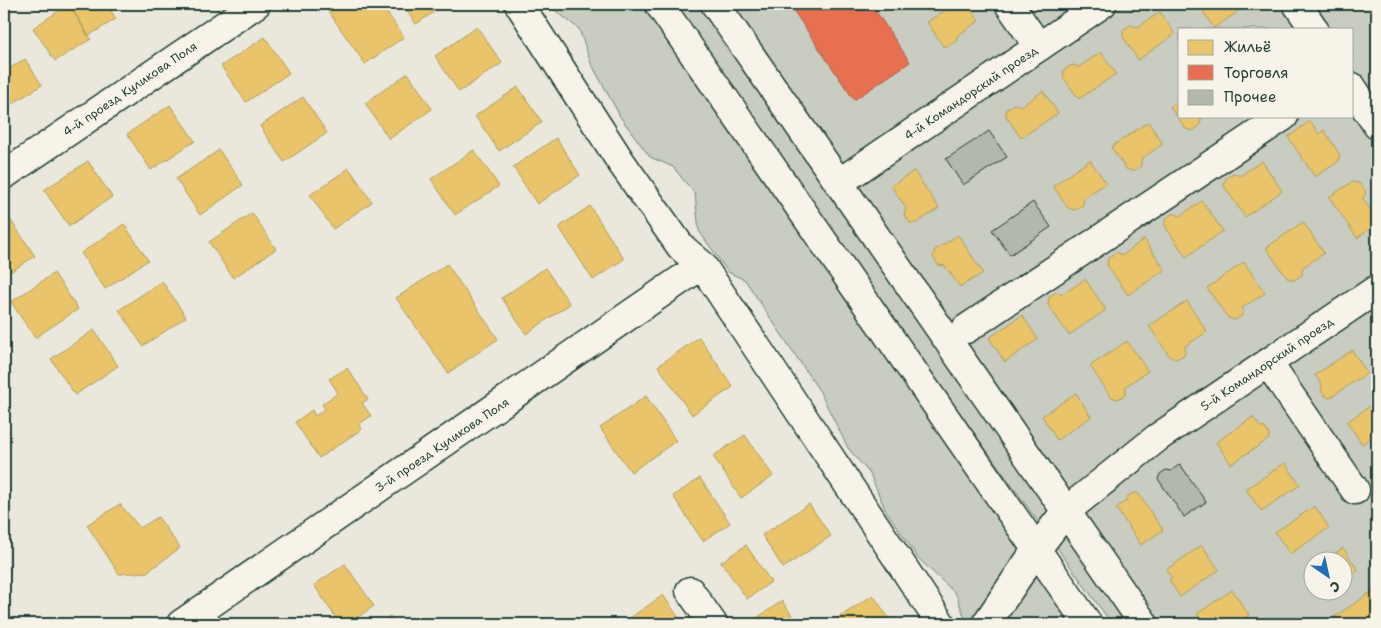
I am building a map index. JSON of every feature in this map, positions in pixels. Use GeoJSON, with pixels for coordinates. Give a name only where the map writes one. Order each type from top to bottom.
{"type":"FeatureCollection","features":[{"type":"Feature","properties":{"kind":"street","name":"4-й проезд Куликова Поля"},"geometry":{"type":"LineString","coordinates":[[4,175],[256,4]]}},
{"type":"Feature","properties":{"kind":"street"},"geometry":{"type":"LineString","coordinates":[[519,4],[621,162],[681,247],[702,265],[941,624]]}},
{"type":"Feature","properties":{"kind":"street"},"geometry":{"type":"LineString","coordinates":[[659,4],[1088,624]]}},
{"type":"Feature","properties":{"kind":"street"},"geometry":{"type":"LineString","coordinates":[[715,4],[840,182],[1144,624]]}},
{"type":"Feature","properties":{"kind":"street"},"geometry":{"type":"LineString","coordinates":[[1009,4],[1039,47]]}},
{"type":"Feature","properties":{"kind":"street","name":"4-й Командорский проезд"},"geometry":{"type":"LineString","coordinates":[[840,182],[1102,4]]}},
{"type":"Feature","properties":{"kind":"street"},"geometry":{"type":"LineString","coordinates":[[1297,4],[1313,28]]}},
{"type":"Feature","properties":{"kind":"street"},"geometry":{"type":"LineString","coordinates":[[1354,90],[1377,125]]}},
{"type":"Feature","properties":{"kind":"street"},"geometry":{"type":"LineString","coordinates":[[966,329],[1281,118]]}},
{"type":"Feature","properties":{"kind":"street","name":"3-й проезд Куликова Поля"},"geometry":{"type":"LineString","coordinates":[[181,624],[702,265]]}},
{"type":"Feature","properties":{"kind":"street","name":"5-й Командорский проезд"},"geometry":{"type":"LineString","coordinates":[[986,624],[1036,550],[1066,510],[1157,438],[1377,289]]}},
{"type":"Feature","properties":{"kind":"street"},"geometry":{"type":"LineString","coordinates":[[1268,363],[1355,490]]}},
{"type":"Feature","properties":{"kind":"street"},"geometry":{"type":"LineString","coordinates":[[690,591],[713,624]]}},
{"type":"Feature","properties":{"kind":"shaded area"},"geometry":{"type":"Polygon","coordinates":[[[547,4],[655,4],[1084,624],[967,624],[956,594],[918,558],[885,509],[870,474],[848,448],[820,392],[745,280],[728,272],[699,231],[695,194],[673,167],[650,157],[621,118],[591,63],[579,29],[547,4]]]}},
{"type":"Feature","properties":{"kind":"shaded area"},"geometry":{"type":"Polygon","coordinates":[[[664,4],[1377,4],[1377,624],[1112,624],[664,4]]]}},
{"type":"Feature","properties":{"kind":"building: Жильё"},"geometry":{"type":"Polygon","coordinates":[[[69,4],[91,39],[55,61],[33,28],[69,4]]]}},
{"type":"Feature","properties":{"kind":"building: Жильё"},"geometry":{"type":"Polygon","coordinates":[[[69,4],[107,4],[116,19],[88,36],[69,4]]]}},
{"type":"Feature","properties":{"kind":"building: Жильё"},"geometry":{"type":"Polygon","coordinates":[[[331,4],[381,4],[404,37],[365,64],[326,8],[331,4]]]}},
{"type":"Feature","properties":{"kind":"building: Жильё"},"geometry":{"type":"Polygon","coordinates":[[[402,4],[442,4],[443,6],[416,24],[402,4]]]}},
{"type":"Feature","properties":{"kind":"building: Жильё"},"geometry":{"type":"Polygon","coordinates":[[[955,4],[967,4],[979,21],[957,36],[956,41],[948,46],[943,46],[927,22],[955,4]]]}},
{"type":"Feature","properties":{"kind":"building: Жильё"},"geometry":{"type":"Polygon","coordinates":[[[1198,4],[1237,4],[1239,6],[1236,13],[1214,28],[1198,4]]]}},
{"type":"Feature","properties":{"kind":"building: Жильё"},"geometry":{"type":"Polygon","coordinates":[[[1160,12],[1175,34],[1138,60],[1123,37],[1123,30],[1131,25],[1138,27],[1160,12]]]}},
{"type":"Feature","properties":{"kind":"building: Жильё"},"geometry":{"type":"Polygon","coordinates":[[[477,27],[502,63],[459,92],[435,56],[477,27]]]}},
{"type":"Feature","properties":{"kind":"building: Жильё"},"geometry":{"type":"Polygon","coordinates":[[[265,37],[289,73],[246,102],[221,66],[265,37]]]}},
{"type":"Feature","properties":{"kind":"building: Жильё"},"geometry":{"type":"Polygon","coordinates":[[[1101,52],[1116,74],[1079,99],[1063,77],[1064,70],[1072,65],[1079,67],[1101,52]]]}},
{"type":"Feature","properties":{"kind":"building: Жильё"},"geometry":{"type":"Polygon","coordinates":[[[25,59],[42,85],[4,109],[4,72],[25,59]]]}},
{"type":"Feature","properties":{"kind":"building: Жильё"},"geometry":{"type":"Polygon","coordinates":[[[408,73],[432,109],[389,139],[365,103],[408,73]]]}},
{"type":"Feature","properties":{"kind":"building: Жильё"},"geometry":{"type":"Polygon","coordinates":[[[518,87],[542,122],[499,151],[475,116],[518,87]]]}},
{"type":"Feature","properties":{"kind":"building: Жильё"},"geometry":{"type":"Polygon","coordinates":[[[1043,91],[1058,113],[1021,138],[1006,116],[1006,109],[1014,104],[1021,106],[1043,91]]]}},
{"type":"Feature","properties":{"kind":"building: Жильё"},"geometry":{"type":"Polygon","coordinates":[[[303,97],[327,133],[284,162],[260,126],[303,97]]]}},
{"type":"Feature","properties":{"kind":"building: Жильё"},"geometry":{"type":"Polygon","coordinates":[[[1178,101],[1178,118],[1170,107],[1178,101]]]}},
{"type":"Feature","properties":{"kind":"building: Жильё"},"geometry":{"type":"Polygon","coordinates":[[[170,105],[195,141],[151,170],[127,134],[170,105]]]}},
{"type":"Feature","properties":{"kind":"building: Жильё"},"geometry":{"type":"Polygon","coordinates":[[[1178,118],[1202,118],[1200,126],[1192,131],[1186,129],[1178,118]]]}},
{"type":"Feature","properties":{"kind":"building: Жильё"},"geometry":{"type":"Polygon","coordinates":[[[1310,121],[1319,134],[1324,130],[1340,155],[1338,162],[1315,177],[1288,137],[1310,121]]]}},
{"type":"Feature","properties":{"kind":"building: Жильё"},"geometry":{"type":"Polygon","coordinates":[[[1148,122],[1163,144],[1141,159],[1141,166],[1133,171],[1126,169],[1111,147],[1148,122]]]}},
{"type":"Feature","properties":{"kind":"building: Жильё"},"geometry":{"type":"Polygon","coordinates":[[[556,138],[580,175],[537,204],[513,167],[556,138]]]}},
{"type":"Feature","properties":{"kind":"building: Жильё"},"geometry":{"type":"Polygon","coordinates":[[[219,150],[243,185],[200,215],[176,179],[219,150]]]}},
{"type":"Feature","properties":{"kind":"building: Жильё"},"geometry":{"type":"Polygon","coordinates":[[[474,150],[499,186],[455,215],[431,179],[474,150]]]}},
{"type":"Feature","properties":{"kind":"building: Жильё"},"geometry":{"type":"Polygon","coordinates":[[[1090,160],[1106,183],[1084,198],[1083,205],[1075,210],[1068,208],[1053,186],[1090,160]]]}},
{"type":"Feature","properties":{"kind":"building: Жильё"},"geometry":{"type":"Polygon","coordinates":[[[88,161],[112,197],[69,226],[44,190],[88,161]]]}},
{"type":"Feature","properties":{"kind":"building: Жильё"},"geometry":{"type":"Polygon","coordinates":[[[1262,161],[1282,191],[1245,217],[1224,186],[1225,179],[1233,173],[1240,176],[1262,161]]]}},
{"type":"Feature","properties":{"kind":"building: Жильё"},"geometry":{"type":"Polygon","coordinates":[[[349,168],[372,202],[333,229],[310,195],[349,168]]]}},
{"type":"Feature","properties":{"kind":"building: Жильё"},"geometry":{"type":"Polygon","coordinates":[[[914,171],[939,208],[917,223],[910,223],[904,215],[906,208],[891,186],[914,171]]]}},
{"type":"Feature","properties":{"kind":"building: Жильё"},"geometry":{"type":"Polygon","coordinates":[[[1352,182],[1359,183],[1366,192],[1363,199],[1377,220],[1377,224],[1357,238],[1329,197],[1352,182]]]}},
{"type":"Feature","properties":{"kind":"building: Жильё"},"geometry":{"type":"Polygon","coordinates":[[[1202,201],[1223,231],[1186,257],[1165,226],[1165,219],[1173,213],[1180,216],[1202,201]]]}},
{"type":"Feature","properties":{"kind":"building: Жильё"},"geometry":{"type":"Polygon","coordinates":[[[590,206],[624,259],[593,280],[559,227],[590,206]]]}},
{"type":"Feature","properties":{"kind":"building: Жильё"},"geometry":{"type":"Polygon","coordinates":[[[252,213],[276,249],[233,278],[209,242],[252,213]]]}},
{"type":"Feature","properties":{"kind":"building: Жильё"},"geometry":{"type":"Polygon","coordinates":[[[10,219],[35,256],[4,276],[4,224],[10,219]]]}},
{"type":"Feature","properties":{"kind":"building: Жильё"},"geometry":{"type":"Polygon","coordinates":[[[1303,222],[1324,253],[1302,268],[1302,275],[1294,280],[1287,278],[1266,248],[1303,222]]]}},
{"type":"Feature","properties":{"kind":"building: Жильё"},"geometry":{"type":"Polygon","coordinates":[[[124,224],[148,260],[105,289],[81,253],[124,224]]]}},
{"type":"Feature","properties":{"kind":"building: Жильё"},"geometry":{"type":"Polygon","coordinates":[[[958,235],[983,273],[960,287],[945,266],[938,265],[933,257],[935,250],[958,235]]]}},
{"type":"Feature","properties":{"kind":"building: Жильё"},"geometry":{"type":"Polygon","coordinates":[[[1144,239],[1165,270],[1128,295],[1107,265],[1108,258],[1116,252],[1123,255],[1144,239]]]}},
{"type":"Feature","properties":{"kind":"building: Жильё"},"geometry":{"type":"Polygon","coordinates":[[[1244,262],[1265,293],[1243,307],[1243,315],[1235,320],[1228,318],[1207,288],[1244,262]]]}},
{"type":"Feature","properties":{"kind":"building: Жильё"},"geometry":{"type":"Polygon","coordinates":[[[447,264],[498,339],[448,373],[396,298],[447,264]]]}},
{"type":"Feature","properties":{"kind":"building: Жильё"},"geometry":{"type":"Polygon","coordinates":[[[545,268],[570,304],[526,334],[502,298],[545,268]]]}},
{"type":"Feature","properties":{"kind":"building: Жильё"},"geometry":{"type":"Polygon","coordinates":[[[54,273],[78,309],[35,338],[11,302],[54,273]]]}},
{"type":"Feature","properties":{"kind":"building: Жильё"},"geometry":{"type":"Polygon","coordinates":[[[1085,279],[1106,310],[1069,335],[1048,305],[1049,297],[1056,292],[1063,294],[1085,279]]]}},
{"type":"Feature","properties":{"kind":"building: Жильё"},"geometry":{"type":"Polygon","coordinates":[[[162,281],[186,317],[143,346],[119,310],[162,281]]]}},
{"type":"Feature","properties":{"kind":"building: Жильё"},"geometry":{"type":"Polygon","coordinates":[[[1187,301],[1207,332],[1185,346],[1185,354],[1177,359],[1170,357],[1149,326],[1187,301]]]}},
{"type":"Feature","properties":{"kind":"building: Жильё"},"geometry":{"type":"Polygon","coordinates":[[[1022,315],[1038,339],[1005,362],[989,338],[1022,315]]]}},
{"type":"Feature","properties":{"kind":"building: Жильё"},"geometry":{"type":"Polygon","coordinates":[[[94,330],[118,366],[75,395],[51,359],[94,330]]]}},
{"type":"Feature","properties":{"kind":"building: Жильё"},"geometry":{"type":"Polygon","coordinates":[[[699,337],[733,387],[692,415],[658,366],[699,337]]]}},
{"type":"Feature","properties":{"kind":"building: Жильё"},"geometry":{"type":"Polygon","coordinates":[[[1127,341],[1148,371],[1126,386],[1126,394],[1118,399],[1111,397],[1090,366],[1127,341]]]}},
{"type":"Feature","properties":{"kind":"building: Жильё"},"geometry":{"type":"Polygon","coordinates":[[[1352,350],[1367,373],[1330,398],[1325,396],[1321,390],[1322,385],[1315,375],[1352,350]]]}},
{"type":"Feature","properties":{"kind":"building: Жильё"},"geometry":{"type":"Polygon","coordinates":[[[347,368],[368,399],[362,403],[371,416],[359,424],[362,429],[319,458],[295,422],[312,410],[315,416],[325,409],[322,404],[338,393],[329,379],[347,368]]]}},
{"type":"Feature","properties":{"kind":"building: Жильё"},"geometry":{"type":"Polygon","coordinates":[[[1076,393],[1091,417],[1057,440],[1042,416],[1076,393]]]}},
{"type":"Feature","properties":{"kind":"building: Жильё"},"geometry":{"type":"Polygon","coordinates":[[[646,396],[676,441],[631,472],[600,428],[646,396]]]}},
{"type":"Feature","properties":{"kind":"building: Жильё"},"geometry":{"type":"Polygon","coordinates":[[[1377,401],[1377,433],[1362,444],[1347,422],[1377,401]]]}},
{"type":"Feature","properties":{"kind":"building: Жильё"},"geometry":{"type":"Polygon","coordinates":[[[1253,417],[1260,427],[1265,428],[1269,434],[1269,439],[1231,464],[1216,442],[1253,417]]]}},
{"type":"Feature","properties":{"kind":"building: Жильё"},"geometry":{"type":"Polygon","coordinates":[[[745,435],[773,476],[741,498],[713,456],[745,435]]]}},
{"type":"Feature","properties":{"kind":"building: Жильё"},"geometry":{"type":"Polygon","coordinates":[[[1285,463],[1300,485],[1261,511],[1246,489],[1285,463]]]}},
{"type":"Feature","properties":{"kind":"building: Жильё"},"geometry":{"type":"Polygon","coordinates":[[[700,478],[730,523],[703,541],[673,496],[700,478]]]}},
{"type":"Feature","properties":{"kind":"building: Жильё"},"geometry":{"type":"Polygon","coordinates":[[[1133,493],[1138,493],[1163,530],[1141,545],[1116,508],[1133,493]]]}},
{"type":"Feature","properties":{"kind":"building: Жильё"},"geometry":{"type":"Polygon","coordinates":[[[120,504],[140,528],[158,517],[180,548],[147,572],[119,574],[87,525],[120,504]]]}},
{"type":"Feature","properties":{"kind":"building: Жильё"},"geometry":{"type":"Polygon","coordinates":[[[809,504],[831,536],[783,568],[762,535],[809,504]]]}},
{"type":"Feature","properties":{"kind":"building: Жильё"},"geometry":{"type":"Polygon","coordinates":[[[1315,506],[1329,528],[1290,554],[1275,532],[1315,506]]]}},
{"type":"Feature","properties":{"kind":"building: Жильё"},"geometry":{"type":"Polygon","coordinates":[[[746,545],[771,582],[747,599],[721,562],[746,545]]]}},
{"type":"Feature","properties":{"kind":"building: Жильё"},"geometry":{"type":"Polygon","coordinates":[[[1202,545],[1219,570],[1180,597],[1169,580],[1172,578],[1166,570],[1202,545]]]}},
{"type":"Feature","properties":{"kind":"building: Жильё"},"geometry":{"type":"Polygon","coordinates":[[[345,564],[374,606],[348,624],[340,624],[314,585],[345,564]]]}},
{"type":"Feature","properties":{"kind":"building: Жильё"},"geometry":{"type":"Polygon","coordinates":[[[1354,564],[1358,570],[1354,573],[1354,564]]]}},
{"type":"Feature","properties":{"kind":"building: Жильё"},"geometry":{"type":"Polygon","coordinates":[[[1232,590],[1249,615],[1236,624],[1201,624],[1197,614],[1232,590]]]}},
{"type":"Feature","properties":{"kind":"building: Жильё"},"geometry":{"type":"Polygon","coordinates":[[[1373,591],[1377,598],[1377,620],[1372,624],[1338,624],[1334,617],[1373,591]]]}},
{"type":"Feature","properties":{"kind":"building: Жильё"},"geometry":{"type":"Polygon","coordinates":[[[663,595],[683,624],[623,623],[663,595]]]}},
{"type":"Feature","properties":{"kind":"building: Жильё"},"geometry":{"type":"Polygon","coordinates":[[[873,595],[893,624],[829,624],[873,595]]]}},
{"type":"Feature","properties":{"kind":"building: Жильё"},"geometry":{"type":"Polygon","coordinates":[[[782,601],[798,624],[748,624],[782,601]]]}},
{"type":"Feature","properties":{"kind":"building: Жильё"},"geometry":{"type":"Polygon","coordinates":[[[390,616],[396,624],[378,624],[390,616]]]}},
{"type":"Feature","properties":{"kind":"building: Торговля"},"geometry":{"type":"Polygon","coordinates":[[[789,4],[871,4],[910,62],[854,100],[789,4]]]}},
{"type":"Feature","properties":{"kind":"building: Прочее"},"geometry":{"type":"Polygon","coordinates":[[[989,131],[1007,157],[963,185],[946,159],[989,131]]]}},
{"type":"Feature","properties":{"kind":"building: Прочее"},"geometry":{"type":"Polygon","coordinates":[[[1033,202],[1051,227],[1010,255],[992,230],[1033,202]]]}},
{"type":"Feature","properties":{"kind":"building: Прочее"},"geometry":{"type":"Polygon","coordinates":[[[1180,464],[1206,502],[1184,517],[1158,479],[1160,474],[1166,470],[1171,471],[1180,464]]]}}]}
